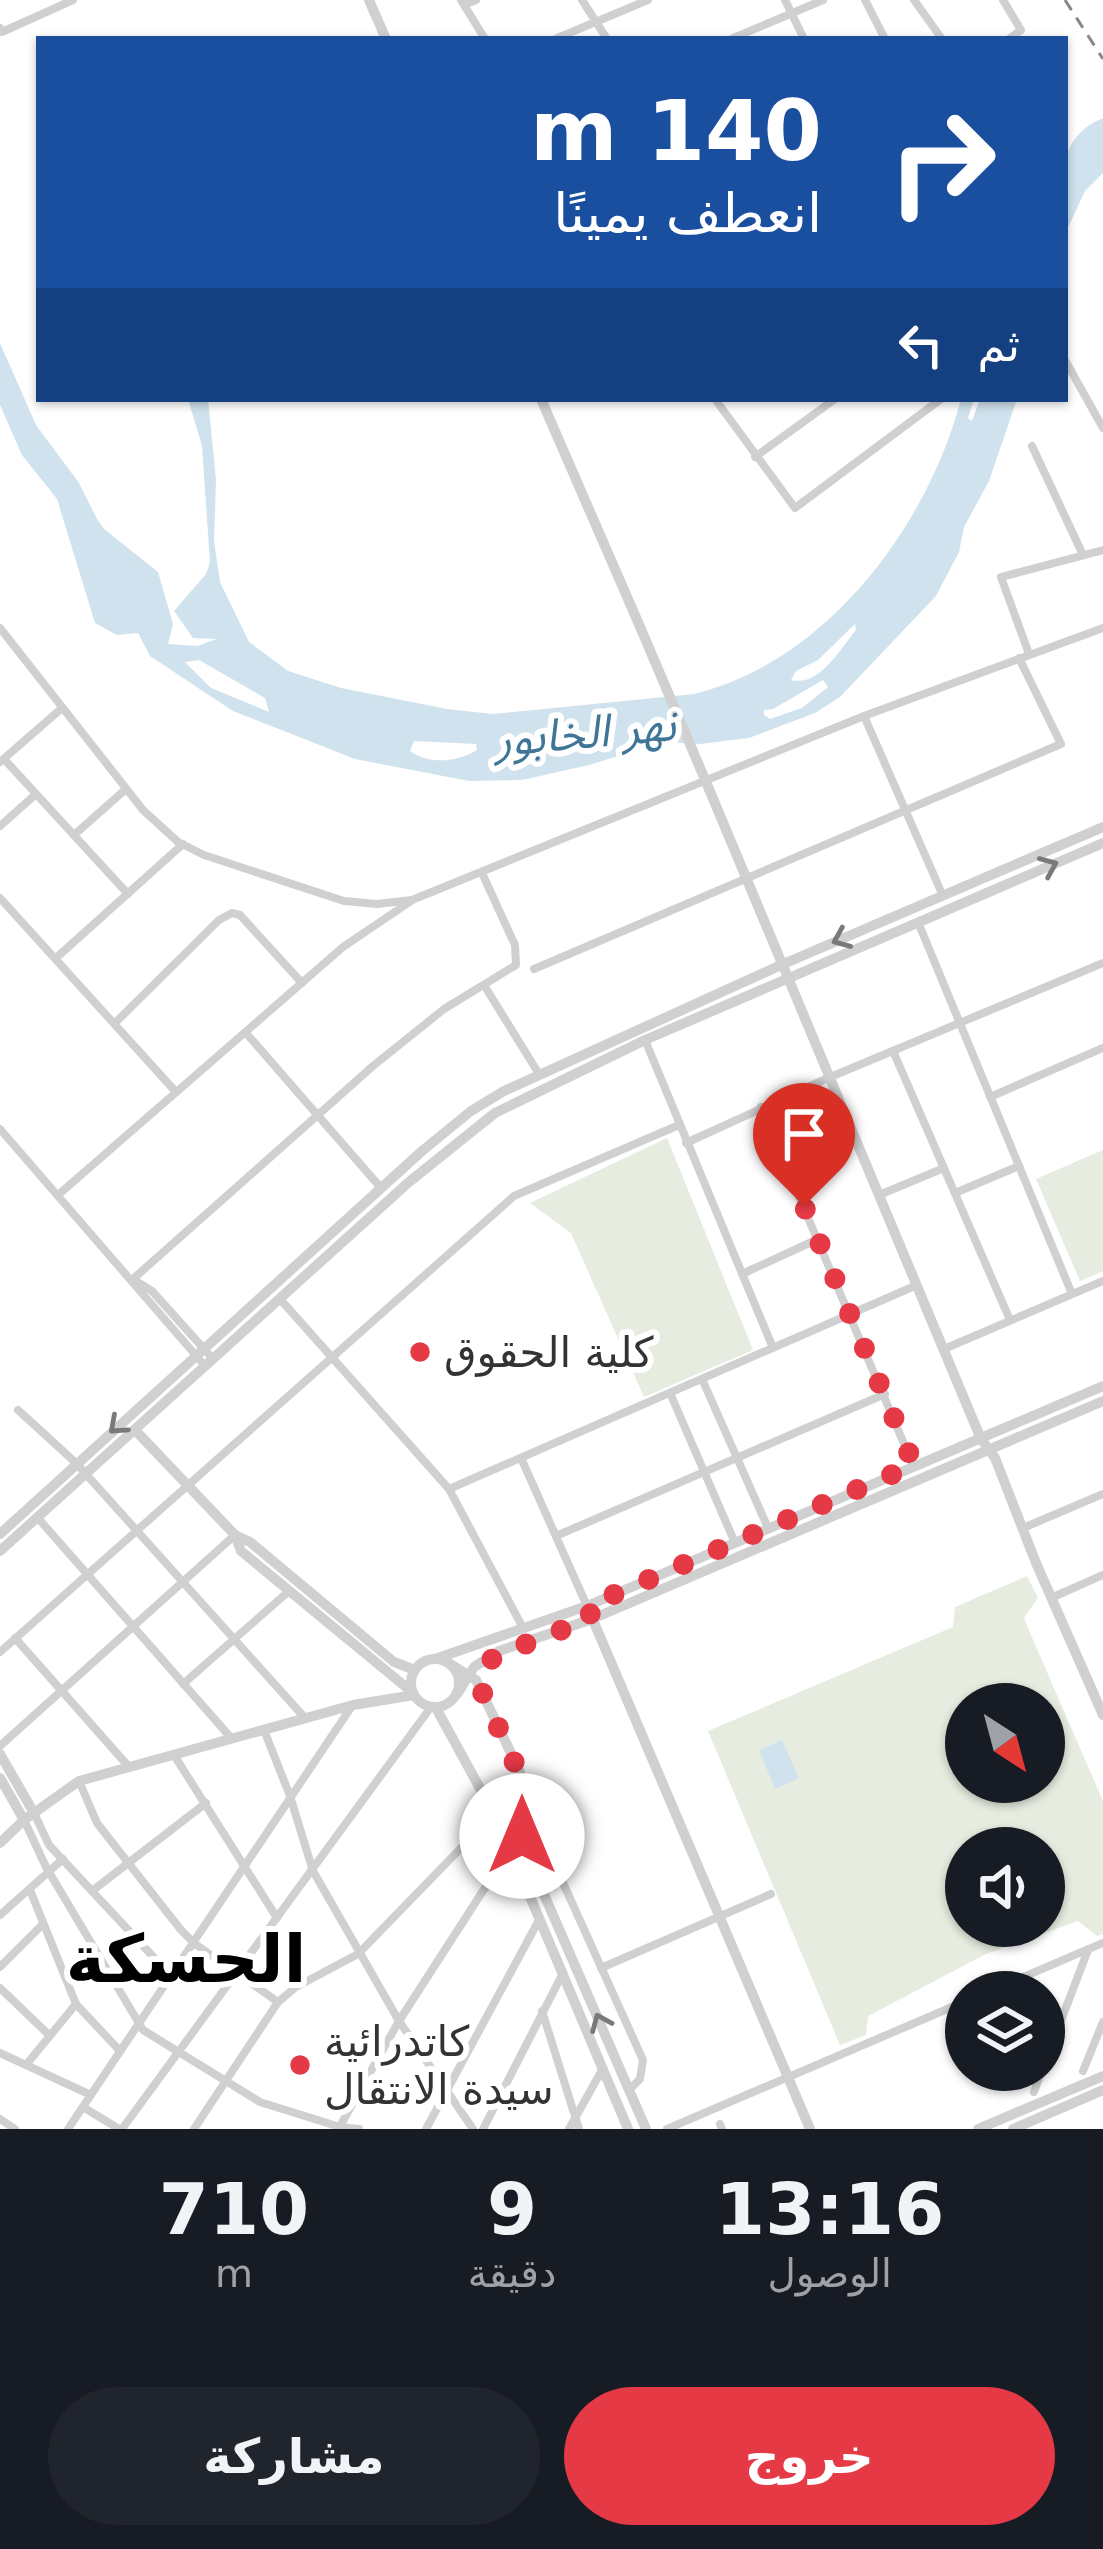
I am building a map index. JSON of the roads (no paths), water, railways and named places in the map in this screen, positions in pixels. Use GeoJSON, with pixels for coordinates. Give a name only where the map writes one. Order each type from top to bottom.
{"type":"FeatureCollection","features":[{"type":"Feature","properties":{"kind":"street"},"geometry":{"type":"LineString","coordinates":[[0,28],[2,32],[73,0]]}},
{"type":"Feature","properties":{"kind":"street"},"geometry":{"type":"LineString","coordinates":[[369,0],[385,36]]}},
{"type":"Feature","properties":{"kind":"street"},"geometry":{"type":"LineString","coordinates":[[476,0],[463,3],[483,36]]}},
{"type":"Feature","properties":{"kind":"street"},"geometry":{"type":"LineString","coordinates":[[582,0],[605,36]]}},
{"type":"Feature","properties":{"kind":"street"},"geometry":{"type":"LineString","coordinates":[[561,36],[648,0]]}},
{"type":"Feature","properties":{"kind":"street"},"geometry":{"type":"LineString","coordinates":[[785,0],[802,36]]}},
{"type":"Feature","properties":{"kind":"street"},"geometry":{"type":"LineString","coordinates":[[738,36],[824,0]]}},
{"type":"Feature","properties":{"kind":"street"},"geometry":{"type":"LineString","coordinates":[[865,0],[883,36]]}},
{"type":"Feature","properties":{"kind":"street"},"geometry":{"type":"LineString","coordinates":[[914,0],[940,36]]}},
{"type":"Feature","properties":{"kind":"street"},"geometry":{"type":"LineString","coordinates":[[1003,0],[1021,30],[1013,36]]}},
{"type":"Feature","properties":{"kind":"street"},"geometry":{"type":"LineString","coordinates":[[1068,365],[1103,428]]}},
{"type":"Feature","properties":{"kind":"street"},"geometry":{"type":"LineString","coordinates":[[542,402],[1103,1715]]}},
{"type":"Feature","properties":{"kind":"street"},"geometry":{"type":"LineString","coordinates":[[719,402],[795,508],[937,402]]}},
{"type":"Feature","properties":{"kind":"street"},"geometry":{"type":"LineString","coordinates":[[755,457],[831,402]]}},
{"type":"Feature","properties":{"kind":"street"},"geometry":{"type":"LineString","coordinates":[[1031,446],[1083,556]]}},
{"type":"Feature","properties":{"kind":"street"},"geometry":{"type":"LineString","coordinates":[[534,969],[1061,744],[1024,656],[1001,577],[1103,550]]}},
{"type":"Feature","properties":{"kind":"street"},"geometry":{"type":"LineString","coordinates":[[0,628],[143,810],[183,844],[344,901],[412,900]]}},
{"type":"Feature","properties":{"kind":"street"},"geometry":{"type":"LineString","coordinates":[[58,1195],[359,935],[412,900],[864,716],[1102,631]]}},
{"type":"Feature","properties":{"kind":"street"},"geometry":{"type":"LineString","coordinates":[[62,708],[2,760],[128,894]]}},
{"type":"Feature","properties":{"kind":"street"},"geometry":{"type":"LineString","coordinates":[[864,716],[943,896]]}},
{"type":"Feature","properties":{"kind":"street"},"geometry":{"type":"LineString","coordinates":[[74,835],[127,789]]}},
{"type":"Feature","properties":{"kind":"street"},"geometry":{"type":"LineString","coordinates":[[0,826],[36,794]]}},
{"type":"Feature","properties":{"kind":"street"},"geometry":{"type":"LineString","coordinates":[[0,1534],[135,1430],[475,1127],[530,1093],[781,964],[1103,826]]}},
{"type":"Feature","properties":{"kind":"street"},"geometry":{"type":"LineString","coordinates":[[0,1551],[199,1351],[471,1111],[539,1074],[787,978],[1103,842]]}},
{"type":"Feature","properties":{"kind":"street"},"geometry":{"type":"LineString","coordinates":[[56,958],[183,844]]}},
{"type":"Feature","properties":{"kind":"street"},"geometry":{"type":"LineString","coordinates":[[133,1279],[316,1115],[444,1009],[509,971],[518,957],[482,872]]}},
{"type":"Feature","properties":{"kind":"street"},"geometry":{"type":"LineString","coordinates":[[0,898],[176,1091]]}},
{"type":"Feature","properties":{"kind":"street"},"geometry":{"type":"LineString","coordinates":[[115,1023],[219,920],[232,913],[240,915],[302,983]]}},
{"type":"Feature","properties":{"kind":"street"},"geometry":{"type":"LineString","coordinates":[[918,922],[1072,1294]]}},
{"type":"Feature","properties":{"kind":"street"},"geometry":{"type":"LineString","coordinates":[[686,1143],[1103,963]]}},
{"type":"Feature","properties":{"kind":"street"},"geometry":{"type":"LineString","coordinates":[[484,985],[539,1074]]}},
{"type":"Feature","properties":{"kind":"street"},"geometry":{"type":"LineString","coordinates":[[247,1033],[382,1189]]}},
{"type":"Feature","properties":{"kind":"street"},"geometry":{"type":"LineString","coordinates":[[643,1034],[773,1348]]}},
{"type":"Feature","properties":{"kind":"street"},"geometry":{"type":"LineString","coordinates":[[990,1096],[1103,1048]]}},
{"type":"Feature","properties":{"kind":"street"},"geometry":{"type":"LineString","coordinates":[[893,1051],[1010,1320]]}},
{"type":"Feature","properties":{"kind":"street"},"geometry":{"type":"LineString","coordinates":[[761,1107],[914,1465]]}},
{"type":"Feature","properties":{"kind":"street"},"geometry":{"type":"LineString","coordinates":[[0,1652],[514,1196],[679,1125]]}},
{"type":"Feature","properties":{"kind":"street"},"geometry":{"type":"LineString","coordinates":[[0,1129],[133,1279],[152,1291],[209,1362]]}},
{"type":"Feature","properties":{"kind":"street"},"geometry":{"type":"LineString","coordinates":[[955,1193],[1019,1166]]}},
{"type":"Feature","properties":{"kind":"street"},"geometry":{"type":"LineString","coordinates":[[878,1195],[944,1168]]}},
{"type":"Feature","properties":{"kind":"street"},"geometry":{"type":"LineString","coordinates":[[742,1274],[818,1239]]}},
{"type":"Feature","properties":{"kind":"street"},"geometry":{"type":"LineString","coordinates":[[944,1348],[1103,1281]]}},
{"type":"Feature","properties":{"kind":"street"},"geometry":{"type":"LineString","coordinates":[[449,1489],[917,1285]]}},
{"type":"Feature","properties":{"kind":"street"},"geometry":{"type":"LineString","coordinates":[[280,1299],[449,1489],[524,1628]]}},
{"type":"Feature","properties":{"kind":"street"},"geometry":{"type":"LineString","coordinates":[[702,1379],[768,1528]]}},
{"type":"Feature","properties":{"kind":"street"},"geometry":{"type":"LineString","coordinates":[[83,2107],[120,2129],[434,1708],[449,1703],[469,1673],[499,1652],[985,1444],[1103,1387]]}},
{"type":"Feature","properties":{"kind":"street"},"geometry":{"type":"LineString","coordinates":[[670,1393],[735,1543]]}},
{"type":"Feature","properties":{"kind":"street"},"geometry":{"type":"LineString","coordinates":[[556,1536],[885,1394]]}},
{"type":"Feature","properties":{"kind":"street"},"geometry":{"type":"LineString","coordinates":[[235,1535],[250,1542],[394,1662],[415,1670],[524,1628],[590,1612],[914,1465],[1103,1401]]}},
{"type":"Feature","properties":{"kind":"street"},"geometry":{"type":"LineString","coordinates":[[18,1410],[81,1468],[305,1718]]}},
{"type":"Feature","properties":{"kind":"street"},"geometry":{"type":"LineString","coordinates":[[135,1430],[235,1535],[242,1551],[434,1708],[494,1814],[628,2129]]}},
{"type":"Feature","properties":{"kind":"street"},"geometry":{"type":"LineString","coordinates":[[521,1458],[810,2129]]}},
{"type":"Feature","properties":{"kind":"street"},"geometry":{"type":"LineString","coordinates":[[1023,1528],[1103,1494]]}},
{"type":"Feature","properties":{"kind":"street"},"geometry":{"type":"LineString","coordinates":[[37,1517],[232,1738]]}},
{"type":"Feature","properties":{"kind":"street"},"geometry":{"type":"LineString","coordinates":[[235,1535],[0,1750],[50,1871],[140,2023],[178,2054],[269,2106],[339,2128],[359,2129]]}},
{"type":"Feature","properties":{"kind":"street"},"geometry":{"type":"LineString","coordinates":[[1051,1598],[1103,1575]]}},
{"type":"Feature","properties":{"kind":"street"},"geometry":{"type":"LineString","coordinates":[[183,1684],[289,1591]]}},
{"type":"Feature","properties":{"kind":"street"},"geometry":{"type":"LineString","coordinates":[[15,1638],[129,1767]]}},
{"type":"Feature","properties":{"kind":"street"},"geometry":{"type":"LineString","coordinates":[[479,1685],[484,1668],[499,1652]]}},
{"type":"Feature","properties":{"kind":"street"},"geometry":{"type":"LineString","coordinates":[[441,1661],[469,1673],[479,1685],[521,1777],[523,1846],[646,2129]]}},
{"type":"Feature","properties":{"kind":"street"},"geometry":{"type":"LineString","coordinates":[[441,1661],[458,1675],[458,1693]]}},
{"type":"Feature","properties":{"kind":"street"},"geometry":{"type":"LineString","coordinates":[[413,1693],[415,1670]]}},
{"type":"Feature","properties":{"kind":"street"},"geometry":{"type":"LineString","coordinates":[[0,1843],[79,1781],[353,1705],[413,1693]]}},
{"type":"Feature","properties":{"kind":"street"},"geometry":{"type":"LineString","coordinates":[[68,2129],[353,1705]]}},
{"type":"Feature","properties":{"kind":"street"},"geometry":{"type":"LineString","coordinates":[[264,1730],[313,1871],[398,2020],[473,2129]]}},
{"type":"Feature","properties":{"kind":"street"},"geometry":{"type":"LineString","coordinates":[[174,1755],[277,1918]]}},
{"type":"Feature","properties":{"kind":"street"},"geometry":{"type":"LineString","coordinates":[[0,1778],[50,1845],[173,1978]]}},
{"type":"Feature","properties":{"kind":"street"},"geometry":{"type":"LineString","coordinates":[[79,1781],[97,1823],[195,1944],[278,2002]]}},
{"type":"Feature","properties":{"kind":"street"},"geometry":{"type":"LineString","coordinates":[[522,1792],[643,2060],[640,2079],[629,2090]]}},
{"type":"Feature","properties":{"kind":"street"},"geometry":{"type":"LineString","coordinates":[[92,1891],[206,1803]]}},
{"type":"Feature","properties":{"kind":"street"},"geometry":{"type":"LineString","coordinates":[[194,2129],[278,2002],[296,1987],[358,1954],[494,1814]]}},
{"type":"Feature","properties":{"kind":"street"},"geometry":{"type":"LineString","coordinates":[[339,2128],[398,2020],[510,1849]]}},
{"type":"Feature","properties":{"kind":"street"},"geometry":{"type":"LineString","coordinates":[[0,1915],[63,1859]]}},
{"type":"Feature","properties":{"kind":"street"},"geometry":{"type":"LineString","coordinates":[[30,1890],[76,2005],[121,2051]]}},
{"type":"Feature","properties":{"kind":"street"},"geometry":{"type":"LineString","coordinates":[[602,1968],[771,1894]]}},
{"type":"Feature","properties":{"kind":"street"},"geometry":{"type":"LineString","coordinates":[[426,2129],[539,1920]]}},
{"type":"Feature","properties":{"kind":"street"},"geometry":{"type":"LineString","coordinates":[[0,1967],[44,1924]]}},
{"type":"Feature","properties":{"kind":"street"},"geometry":{"type":"LineString","coordinates":[[1037,1971],[1103,1943]]}},
{"type":"Feature","properties":{"kind":"street"},"geometry":{"type":"LineString","coordinates":[[1065,2010],[1088,1949]]}},
{"type":"Feature","properties":{"kind":"street"},"geometry":{"type":"LineString","coordinates":[[483,2129],[562,1974]]}},
{"type":"Feature","properties":{"kind":"street"},"geometry":{"type":"LineString","coordinates":[[2,1995],[49,2035]]}},
{"type":"Feature","properties":{"kind":"street"},"geometry":{"type":"LineString","coordinates":[[26,2065],[76,2005]]}},
{"type":"Feature","properties":{"kind":"street"},"geometry":{"type":"LineString","coordinates":[[542,2009],[579,2129]]}},
{"type":"Feature","properties":{"kind":"street"},"geometry":{"type":"LineString","coordinates":[[667,2129],[945,2010]]}},
{"type":"Feature","properties":{"kind":"street"},"geometry":{"type":"LineString","coordinates":[[1083,2071],[1103,2022]]}},
{"type":"Feature","properties":{"kind":"street"},"geometry":{"type":"LineString","coordinates":[[0,2053],[91,2095]]}},
{"type":"Feature","properties":{"kind":"street"},"geometry":{"type":"LineString","coordinates":[[569,2129],[602,2069]]}},
{"type":"Feature","properties":{"kind":"street"},"geometry":{"type":"LineString","coordinates":[[978,2129],[1103,2076]]}},
{"type":"Feature","properties":{"kind":"street"},"geometry":{"type":"LineString","coordinates":[[1013,2129],[1103,2090]]}},
{"type":"Feature","properties":{"kind":"street"},"geometry":{"type":"LineString","coordinates":[[0,2120],[16,2129]]}},
{"type":"Feature","properties":{"kind":"water"},"geometry":{"type":"Polygon","coordinates":[[[1103,118],[1103,173],[1085,191],[1068,228],[1068,152],[1086,127],[1103,118]]]}},
{"type":"Feature","properties":{"kind":"water","name":"نهر الخابور"},"geometry":{"type":"Polygon","coordinates":[[[0,343],[36,425],[79,483],[97,519],[158,572],[173,624],[168,644],[197,646],[217,639],[193,638],[174,611],[206,574],[210,562],[202,446],[189,402],[208,402],[220,582],[249,642],[288,671],[341,688],[493,714],[694,694],[742,677],[787,652],[865,582],[897,539],[946,447],[960,402],[973,402],[968,418],[972,421],[979,402],[1016,402],[989,481],[936,596],[840,697],[815,713],[749,738],[700,744],[664,742],[522,780],[469,781],[355,759],[233,711],[150,656],[138,633],[117,635],[95,623],[57,499],[22,455],[0,405],[0,343]],[[855,624],[791,680],[820,673],[856,630],[855,624]],[[199,660],[185,662],[211,688],[269,712],[265,698],[199,660]],[[823,680],[764,710],[764,715],[770,719],[802,708],[828,687],[823,680]],[[414,741],[410,751],[426,758],[444,760],[477,750],[476,744],[414,741]]]}},
{"type":"Feature","properties":{"kind":"water"},"geometry":{"type":"Polygon","coordinates":[[[782,1740],[799,1778],[775,1789],[759,1750],[782,1740]]]}},
{"type":"Feature","properties":{"kind":"railway"},"geometry":{"type":"LineString","coordinates":[[1065,0],[1103,59]]}},
{"type":"Feature","properties":{"kind":"place","name":"كلية الحقوق"},"geometry":{"type":"Point","coordinates":[420,1352]}},
{"type":"Feature","properties":{"kind":"place","name":"كاتدرائية سيدة الانتقال"},"geometry":{"type":"Point","coordinates":[300,2065]}},
{"type":"Feature","properties":{"kind":"district","name":"الحسكة"},"geometry":{"type":"Point","coordinates":[186,1959]}}]}
